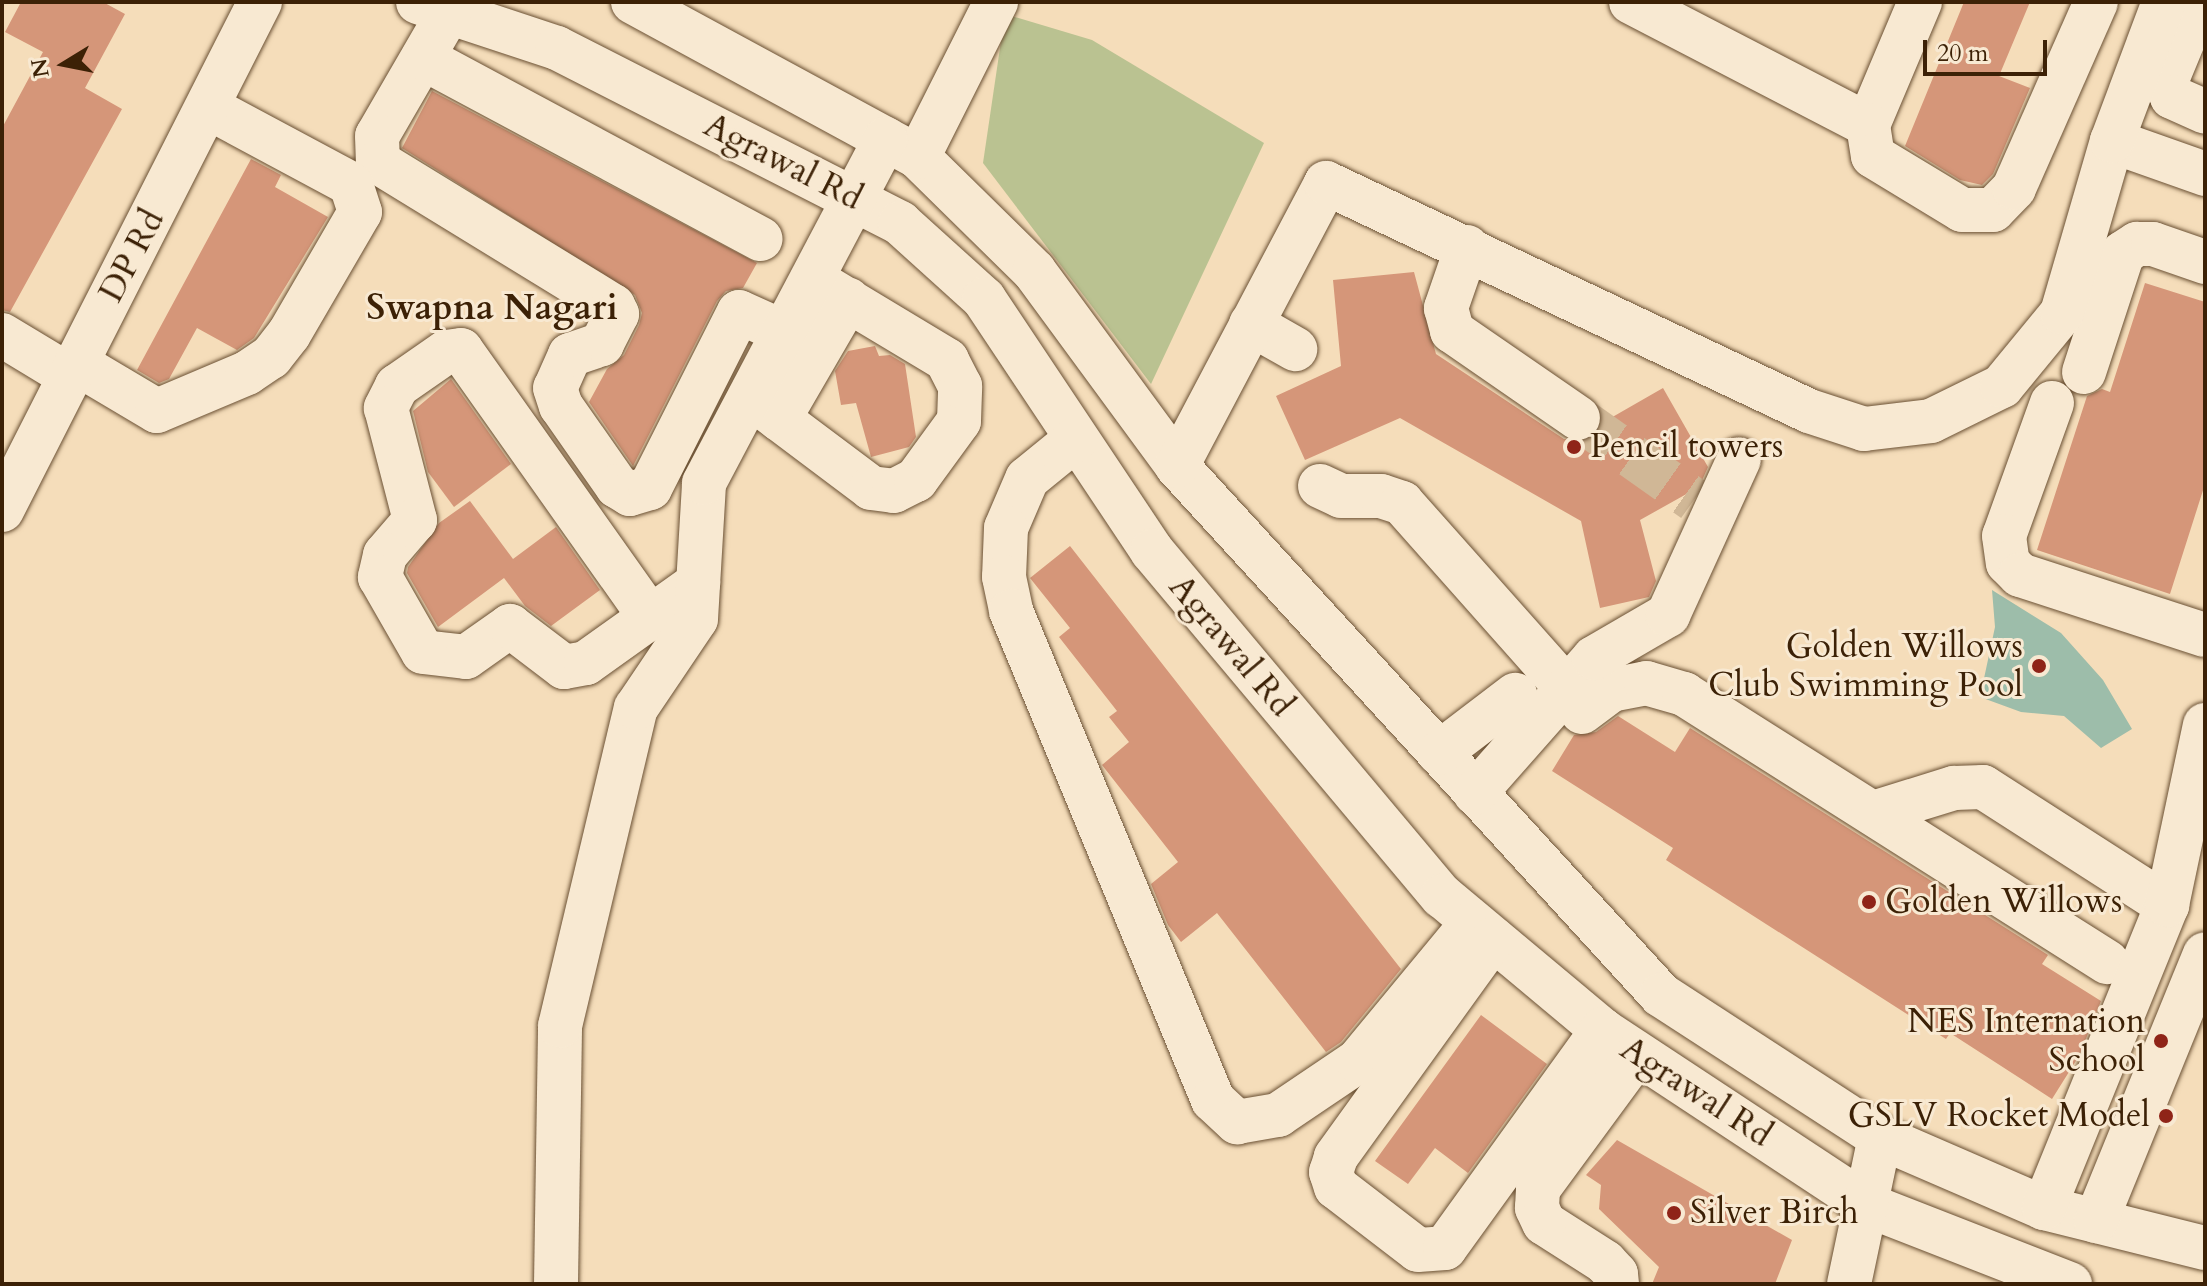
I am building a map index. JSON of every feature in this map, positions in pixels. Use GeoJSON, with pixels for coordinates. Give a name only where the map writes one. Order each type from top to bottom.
{"type":"FeatureCollection","features":[{"type":"Feature","properties":{"kind":"street","name":"DP Rd"},"geometry":{"type":"LineString","coordinates":[[2,510],[209,108],[260,2]]}},
{"type":"Feature","properties":{"kind":"street","name":"Agrawal Rd"},"geometry":{"type":"LineString","coordinates":[[633,2],[902,148],[1034,271],[1177,466],[1661,995],[1880,1137],[2044,1208],[2205,1248]]}},
{"type":"Feature","properties":{"kind":"street"},"geometry":{"type":"LineString","coordinates":[[556,1284],[560,1026],[636,708],[696,619],[704,483],[764,408],[830,290],[855,197],[902,148],[996,2]]}},
{"type":"Feature","properties":{"kind":"street"},"geometry":{"type":"LineString","coordinates":[[1631,2],[1868,125]]}},
{"type":"Feature","properties":{"kind":"street"},"geometry":{"type":"LineString","coordinates":[[1920,2],[1868,125],[1873,156],[1962,210],[1993,210],[2014,188],[2096,2]]}},
{"type":"Feature","properties":{"kind":"street"},"geometry":{"type":"LineString","coordinates":[[1177,466],[1326,183],[1809,411],[1907,440],[1931,421],[2002,386],[2062,313],[2112,141],[2164,2]]}},
{"type":"Feature","properties":{"kind":"street"},"geometry":{"type":"LineString","coordinates":[[2199,2],[2166,82],[2172,97],[2205,112]]}},
{"type":"Feature","properties":{"kind":"street"},"geometry":{"type":"LineString","coordinates":[[433,7],[423,58],[377,136],[378,162],[613,306],[617,314],[602,344],[570,355],[555,388],[561,406],[617,486],[630,494],[650,488],[739,312],[783,332]]}},
{"type":"Feature","properties":{"kind":"street","name":"Agrawal Rd"},"geometry":{"type":"LineString","coordinates":[[433,7],[557,48],[855,197],[900,223],[984,299],[1152,551],[1442,896],[1602,1030],[1867,1205],[2070,1284]]}},
{"type":"Feature","properties":{"kind":"street"},"geometry":{"type":"LineString","coordinates":[[423,58],[761,239]]}},
{"type":"Feature","properties":{"kind":"street"},"geometry":{"type":"LineString","coordinates":[[2,335],[157,411],[247,373],[271,357],[289,334],[360,212],[351,184],[209,108]]}},
{"type":"Feature","properties":{"kind":"street"},"geometry":{"type":"LineString","coordinates":[[2112,141],[2205,174]]}},
{"type":"Feature","properties":{"kind":"street"},"geometry":{"type":"LineString","coordinates":[[2084,372],[2123,253],[2137,244],[2153,244],[2205,262]]}},
{"type":"Feature","properties":{"kind":"street"},"geometry":{"type":"LineString","coordinates":[[1467,247],[1446,308],[1452,331],[1578,418]]}},
{"type":"Feature","properties":{"kind":"street"},"geometry":{"type":"LineString","coordinates":[[764,408],[783,332],[830,290]]}},
{"type":"Feature","properties":{"kind":"street"},"geometry":{"type":"LineString","coordinates":[[764,408],[871,488],[894,491],[916,480],[959,421],[960,386],[947,360],[830,290]]}},
{"type":"Feature","properties":{"kind":"street"},"geometry":{"type":"LineString","coordinates":[[1251,324],[1295,349]]}},
{"type":"Feature","properties":{"kind":"street"},"geometry":{"type":"LineString","coordinates":[[650,617],[461,350],[446,352],[397,386],[386,408],[415,520],[385,555],[380,577],[423,652],[466,657],[510,626],[564,667],[586,663],[698,583]]}},
{"type":"Feature","properties":{"kind":"street"},"geometry":{"type":"LineString","coordinates":[[2052,403],[2004,536],[2008,563],[2020,575],[2205,635]]}},
{"type":"Feature","properties":{"kind":"street"},"geometry":{"type":"LineString","coordinates":[[1076,439],[1027,479],[1006,528],[1004,577],[1011,611],[1213,1100],[1237,1122],[1278,1115],[1358,1061],[1483,930]]}},
{"type":"Feature","properties":{"kind":"street"},"geometry":{"type":"LineString","coordinates":[[1475,793],[1594,658],[1668,615],[1704,507],[1739,459]]}},
{"type":"Feature","properties":{"kind":"street"},"geometry":{"type":"LineString","coordinates":[[1320,486],[1341,496],[1381,496],[1402,503],[1554,700]]}},
{"type":"Feature","properties":{"kind":"street"},"geometry":{"type":"LineString","coordinates":[[1439,753],[1554,700],[1646,683],[1684,694],[2107,962]]}},
{"type":"Feature","properties":{"kind":"street"},"geometry":{"type":"LineString","coordinates":[[2044,1208],[2167,905],[2205,725]]}},
{"type":"Feature","properties":{"kind":"street"},"geometry":{"type":"LineString","coordinates":[[1873,813],[1954,788],[1983,787],[2167,905]]}},
{"type":"Feature","properties":{"kind":"street"},"geometry":{"type":"LineString","coordinates":[[1483,930],[1336,1157],[1331,1172],[1336,1187],[1418,1250],[1445,1248],[1602,1030]]}},
{"type":"Feature","properties":{"kind":"street"},"geometry":{"type":"LineString","coordinates":[[2096,1221],[2205,954]]}},
{"type":"Feature","properties":{"kind":"street"},"geometry":{"type":"LineString","coordinates":[[1617,1284],[1616,1274],[1605,1262],[1544,1223],[1537,1208],[1538,1189],[1637,1054]]}},
{"type":"Feature","properties":{"kind":"street"},"geometry":{"type":"LineString","coordinates":[[1849,1284],[1880,1137]]}},
{"type":"Feature","properties":{"kind":"shaded area"},"geometry":{"type":"Polygon","coordinates":[[[1005,14],[1092,40],[1264,143],[1151,384],[983,163],[1005,14]]]}},
{"type":"Feature","properties":{"kind":"shaded area","name":"Golden Willows Club Swimming Pool"},"geometry":{"type":"Polygon","coordinates":[[[1992,590],[2061,633],[2103,680],[2132,729],[2101,748],[2064,716],[2021,712],[1980,697],[1995,627],[1992,590]]]}},
{"type":"Feature","properties":{"kind":"building"},"geometry":{"type":"Polygon","coordinates":[[[21,2],[103,2],[125,14],[85,88],[122,109],[10,312],[2,310],[2,128],[43,52],[5,32],[21,2]]]}},
{"type":"Feature","properties":{"kind":"building"},"geometry":{"type":"Polygon","coordinates":[[[1964,2],[2030,2],[1999,76],[2030,88],[1993,174],[1982,185],[1960,180],[1905,146],[1964,2]]]}},
{"type":"Feature","properties":{"kind":"building"},"geometry":{"type":"Polygon","coordinates":[[[432,91],[757,263],[743,288],[726,291],[717,301],[633,466],[589,402],[607,369],[624,355],[639,325],[642,313],[635,295],[402,148],[432,91]]]}},
{"type":"Feature","properties":{"kind":"building"},"geometry":{"type":"Polygon","coordinates":[[[251,159],[281,175],[275,187],[328,217],[254,338],[237,350],[197,328],[169,379],[159,383],[137,370],[251,159]]]}},
{"type":"Feature","properties":{"kind":"building","name":"Pencil towers"},"geometry":{"type":"Polygon","coordinates":[[[1414,272],[1436,354],[1564,439],[1589,440],[1602,423],[1663,388],[1708,467],[1699,487],[1640,520],[1656,581],[1649,597],[1600,608],[1581,521],[1400,418],[1305,460],[1276,396],[1341,366],[1333,280],[1414,272]]]}},
{"type":"Feature","properties":{"kind":"building"},"geometry":{"type":"Polygon","coordinates":[[[2145,283],[2205,302],[2205,484],[2170,594],[2037,550],[2087,396],[2102,389],[2110,392],[2145,283]]]}},
{"type":"Feature","properties":{"kind":"building"},"geometry":{"type":"Polygon","coordinates":[[[875,346],[879,356],[890,355],[905,364],[916,437],[909,447],[871,457],[856,403],[841,405],[835,371],[848,351],[875,346]]]}},
{"type":"Feature","properties":{"kind":"building"},"geometry":{"type":"Polygon","coordinates":[[[451,379],[511,464],[454,507],[428,472],[413,411],[451,379]]]}},
{"type":"Feature","properties":{"kind":"building"},"geometry":{"type":"Polygon","coordinates":[[[470,501],[513,559],[556,527],[600,590],[551,626],[525,606],[504,578],[438,627],[407,573],[408,567],[439,523],[470,501]]]}},
{"type":"Feature","properties":{"kind":"building"},"geometry":{"type":"Polygon","coordinates":[[[1070,546],[1401,969],[1341,1042],[1326,1052],[1217,913],[1181,942],[1168,925],[1151,884],[1178,862],[1102,765],[1129,742],[1109,717],[1117,711],[1059,637],[1070,628],[1030,578],[1070,546]]]}},
{"type":"Feature","properties":{"kind":"building","name":"Golden Willows"},"geometry":{"type":"Polygon","coordinates":[[[1618,716],[1675,752],[1690,728],[2048,955],[2042,964],[2101,1001],[2079,1056],[2052,1099],[1950,1033],[1946,1039],[1666,860],[1673,848],[1552,771],[1574,735],[1596,732],[1618,716]]]}},
{"type":"Feature","properties":{"kind":"building"},"geometry":{"type":"Polygon","coordinates":[[[1481,1015],[1547,1064],[1468,1173],[1435,1148],[1408,1184],[1375,1161],[1481,1015]]]}},
{"type":"Feature","properties":{"kind":"building","name":"Silver Birch"},"geometry":{"type":"Polygon","coordinates":[[[1617,1140],[1792,1240],[1775,1284],[1652,1284],[1659,1267],[1599,1209],[1601,1185],[1586,1175],[1617,1140]]]}},
{"type":"Feature","properties":{"kind":"tunnel"},"geometry":{"type":"LineString","coordinates":[[1578,418],[1694,500]]}},
{"type":"Feature","properties":{"kind":"place","name":"Pencil towers"},"geometry":{"type":"Point","coordinates":[1574,447]}},
{"type":"Feature","properties":{"kind":"place","name":"Golden Willows Club Swimming Pool"},"geometry":{"type":"Point","coordinates":[2039,666]}},
{"type":"Feature","properties":{"kind":"place","name":"Golden Willows"},"geometry":{"type":"Point","coordinates":[1869,902]}},
{"type":"Feature","properties":{"kind":"place","name":"NES Internation School"},"geometry":{"type":"Point","coordinates":[2161,1041]}},
{"type":"Feature","properties":{"kind":"place","name":"GSLV Rocket Model"},"geometry":{"type":"Point","coordinates":[2166,1116]}},
{"type":"Feature","properties":{"kind":"place","name":"Silver Birch"},"geometry":{"type":"Point","coordinates":[1674,1213]}},
{"type":"Feature","properties":{"kind":"district","name":"Swapna Nagari"},"geometry":{"type":"Point","coordinates":[492,308]}}]}
